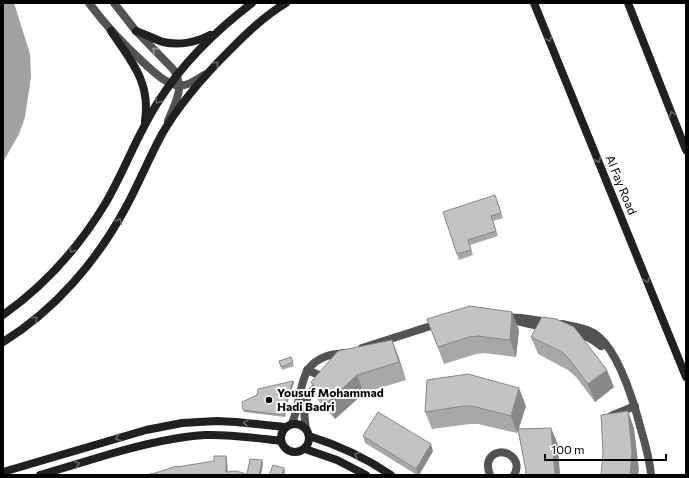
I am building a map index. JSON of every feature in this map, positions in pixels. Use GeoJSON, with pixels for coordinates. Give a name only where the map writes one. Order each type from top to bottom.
{"type":"FeatureCollection","features":[{"type":"Feature","properties":{"kind":"street"},"geometry":{"type":"LineString","coordinates":[[89,3],[111,31],[136,68],[143,84],[146,103],[145,123]]}},
{"type":"Feature","properties":{"kind":"street"},"geometry":{"type":"LineString","coordinates":[[3,342],[30,323],[49,307],[84,270],[100,250],[127,206],[163,133],[178,95],[179,85],[177,75],[173,69],[136,31],[114,3]]}},
{"type":"Feature","properties":{"kind":"street"},"geometry":{"type":"LineString","coordinates":[[3,315],[44,281],[66,258],[82,236],[105,203],[122,172],[145,123],[170,83],[218,31],[252,3]]}},
{"type":"Feature","properties":{"kind":"street"},"geometry":{"type":"LineString","coordinates":[[163,133],[193,89],[206,74],[247,32],[265,17],[286,3]]}},
{"type":"Feature","properties":{"kind":"street"},"geometry":{"type":"LineString","coordinates":[[628,3],[686,150]]}},
{"type":"Feature","properties":{"kind":"street","name":"Al Fay Road"},"geometry":{"type":"LineString","coordinates":[[534,5],[686,377]]}},
{"type":"Feature","properties":{"kind":"street"},"geometry":{"type":"LineString","coordinates":[[111,31],[153,72],[170,83],[179,85],[192,83],[206,74]]}},
{"type":"Feature","properties":{"kind":"street"},"geometry":{"type":"LineString","coordinates":[[136,31],[171,44],[200,40],[218,31]]}},
{"type":"Feature","properties":{"kind":"street"},"geometry":{"type":"LineString","coordinates":[[499,317],[529,319],[580,328],[587,330],[599,337],[604,342],[622,372],[635,406],[650,460],[656,475]]}},
{"type":"Feature","properties":{"kind":"street"},"geometry":{"type":"LineString","coordinates":[[332,362],[348,353],[446,321]]}},
{"type":"Feature","properties":{"kind":"street"},"geometry":{"type":"LineString","coordinates":[[308,370],[323,374],[306,400],[304,416],[308,443],[305,449],[298,452],[291,452],[284,448],[281,441],[281,434],[289,425],[297,409],[302,381],[308,370],[316,361],[322,358],[335,354],[348,353]]}},
{"type":"Feature","properties":{"kind":"street"},"geometry":{"type":"LineString","coordinates":[[601,420],[635,406]]}},
{"type":"Feature","properties":{"kind":"street"},"geometry":{"type":"LineString","coordinates":[[3,472],[146,430],[182,423],[217,421],[289,425],[300,424],[307,432],[359,456],[391,475]]}},
{"type":"Feature","properties":{"kind":"street"},"geometry":{"type":"LineString","coordinates":[[40,475],[149,443],[187,436],[245,436],[281,441]]}},
{"type":"Feature","properties":{"kind":"street"},"geometry":{"type":"LineString","coordinates":[[305,449],[337,460],[366,475]]}},
{"type":"Feature","properties":{"kind":"street"},"geometry":{"type":"LineString","coordinates":[[490,475],[488,470],[491,457],[495,454],[503,452],[508,453],[514,459],[516,468],[514,475]]}},
{"type":"Feature","properties":{"kind":"street"},"geometry":{"type":"LineString","coordinates":[[650,460],[652,475]]}},
{"type":"Feature","properties":{"kind":"shaded area"},"geometry":{"type":"Polygon","coordinates":[[[3,3],[14,3],[30,54],[31,77],[25,117],[19,134],[3,162],[3,3]]]}},
{"type":"Feature","properties":{"kind":"building"},"geometry":{"type":"Polygon","coordinates":[[[495,195],[501,213],[491,216],[496,231],[468,240],[471,250],[457,254],[443,212],[495,195]]]}},
{"type":"Feature","properties":{"kind":"building"},"geometry":{"type":"Polygon","coordinates":[[[470,306],[512,312],[510,340],[478,336],[469,337],[438,347],[427,319],[470,306]]]}},
{"type":"Feature","properties":{"kind":"building"},"geometry":{"type":"Polygon","coordinates":[[[542,317],[556,319],[574,327],[607,370],[588,384],[562,352],[531,337],[542,317]]]}},
{"type":"Feature","properties":{"kind":"building"},"geometry":{"type":"Polygon","coordinates":[[[392,340],[399,362],[357,375],[328,402],[311,382],[338,351],[392,340]]]}},
{"type":"Feature","properties":{"kind":"building"},"geometry":{"type":"Polygon","coordinates":[[[291,357],[293,362],[281,367],[279,361],[291,357]]]}},
{"type":"Feature","properties":{"kind":"building"},"geometry":{"type":"Polygon","coordinates":[[[468,374],[519,388],[511,416],[472,406],[425,412],[427,380],[468,374]]]}},
{"type":"Feature","properties":{"kind":"building","name":"Yousuf Mohammad Hadi Badri"},"geometry":{"type":"Polygon","coordinates":[[[293,381],[285,405],[284,415],[243,410],[242,402],[257,395],[258,389],[293,381]]]}},
{"type":"Feature","properties":{"kind":"building"},"geometry":{"type":"Polygon","coordinates":[[[628,411],[632,452],[630,475],[601,475],[603,452],[601,415],[628,411]]]}},
{"type":"Feature","properties":{"kind":"building"},"geometry":{"type":"Polygon","coordinates":[[[378,412],[431,444],[416,469],[363,436],[378,412]]]}},
{"type":"Feature","properties":{"kind":"building"},"geometry":{"type":"Polygon","coordinates":[[[551,428],[555,475],[525,475],[526,471],[518,429],[551,428]]]}},
{"type":"Feature","properties":{"kind":"building"},"geometry":{"type":"Polygon","coordinates":[[[214,456],[226,456],[226,472],[236,471],[247,474],[250,459],[262,460],[259,475],[148,475],[177,466],[214,461],[214,456]]]}},
{"type":"Feature","properties":{"kind":"building"},"geometry":{"type":"Polygon","coordinates":[[[273,465],[284,468],[282,475],[269,475],[273,465]]]}},
{"type":"Feature","properties":{"kind":"place","name":"Yousuf Mohammad Hadi Badri"},"geometry":{"type":"Point","coordinates":[269,400]}}]}
